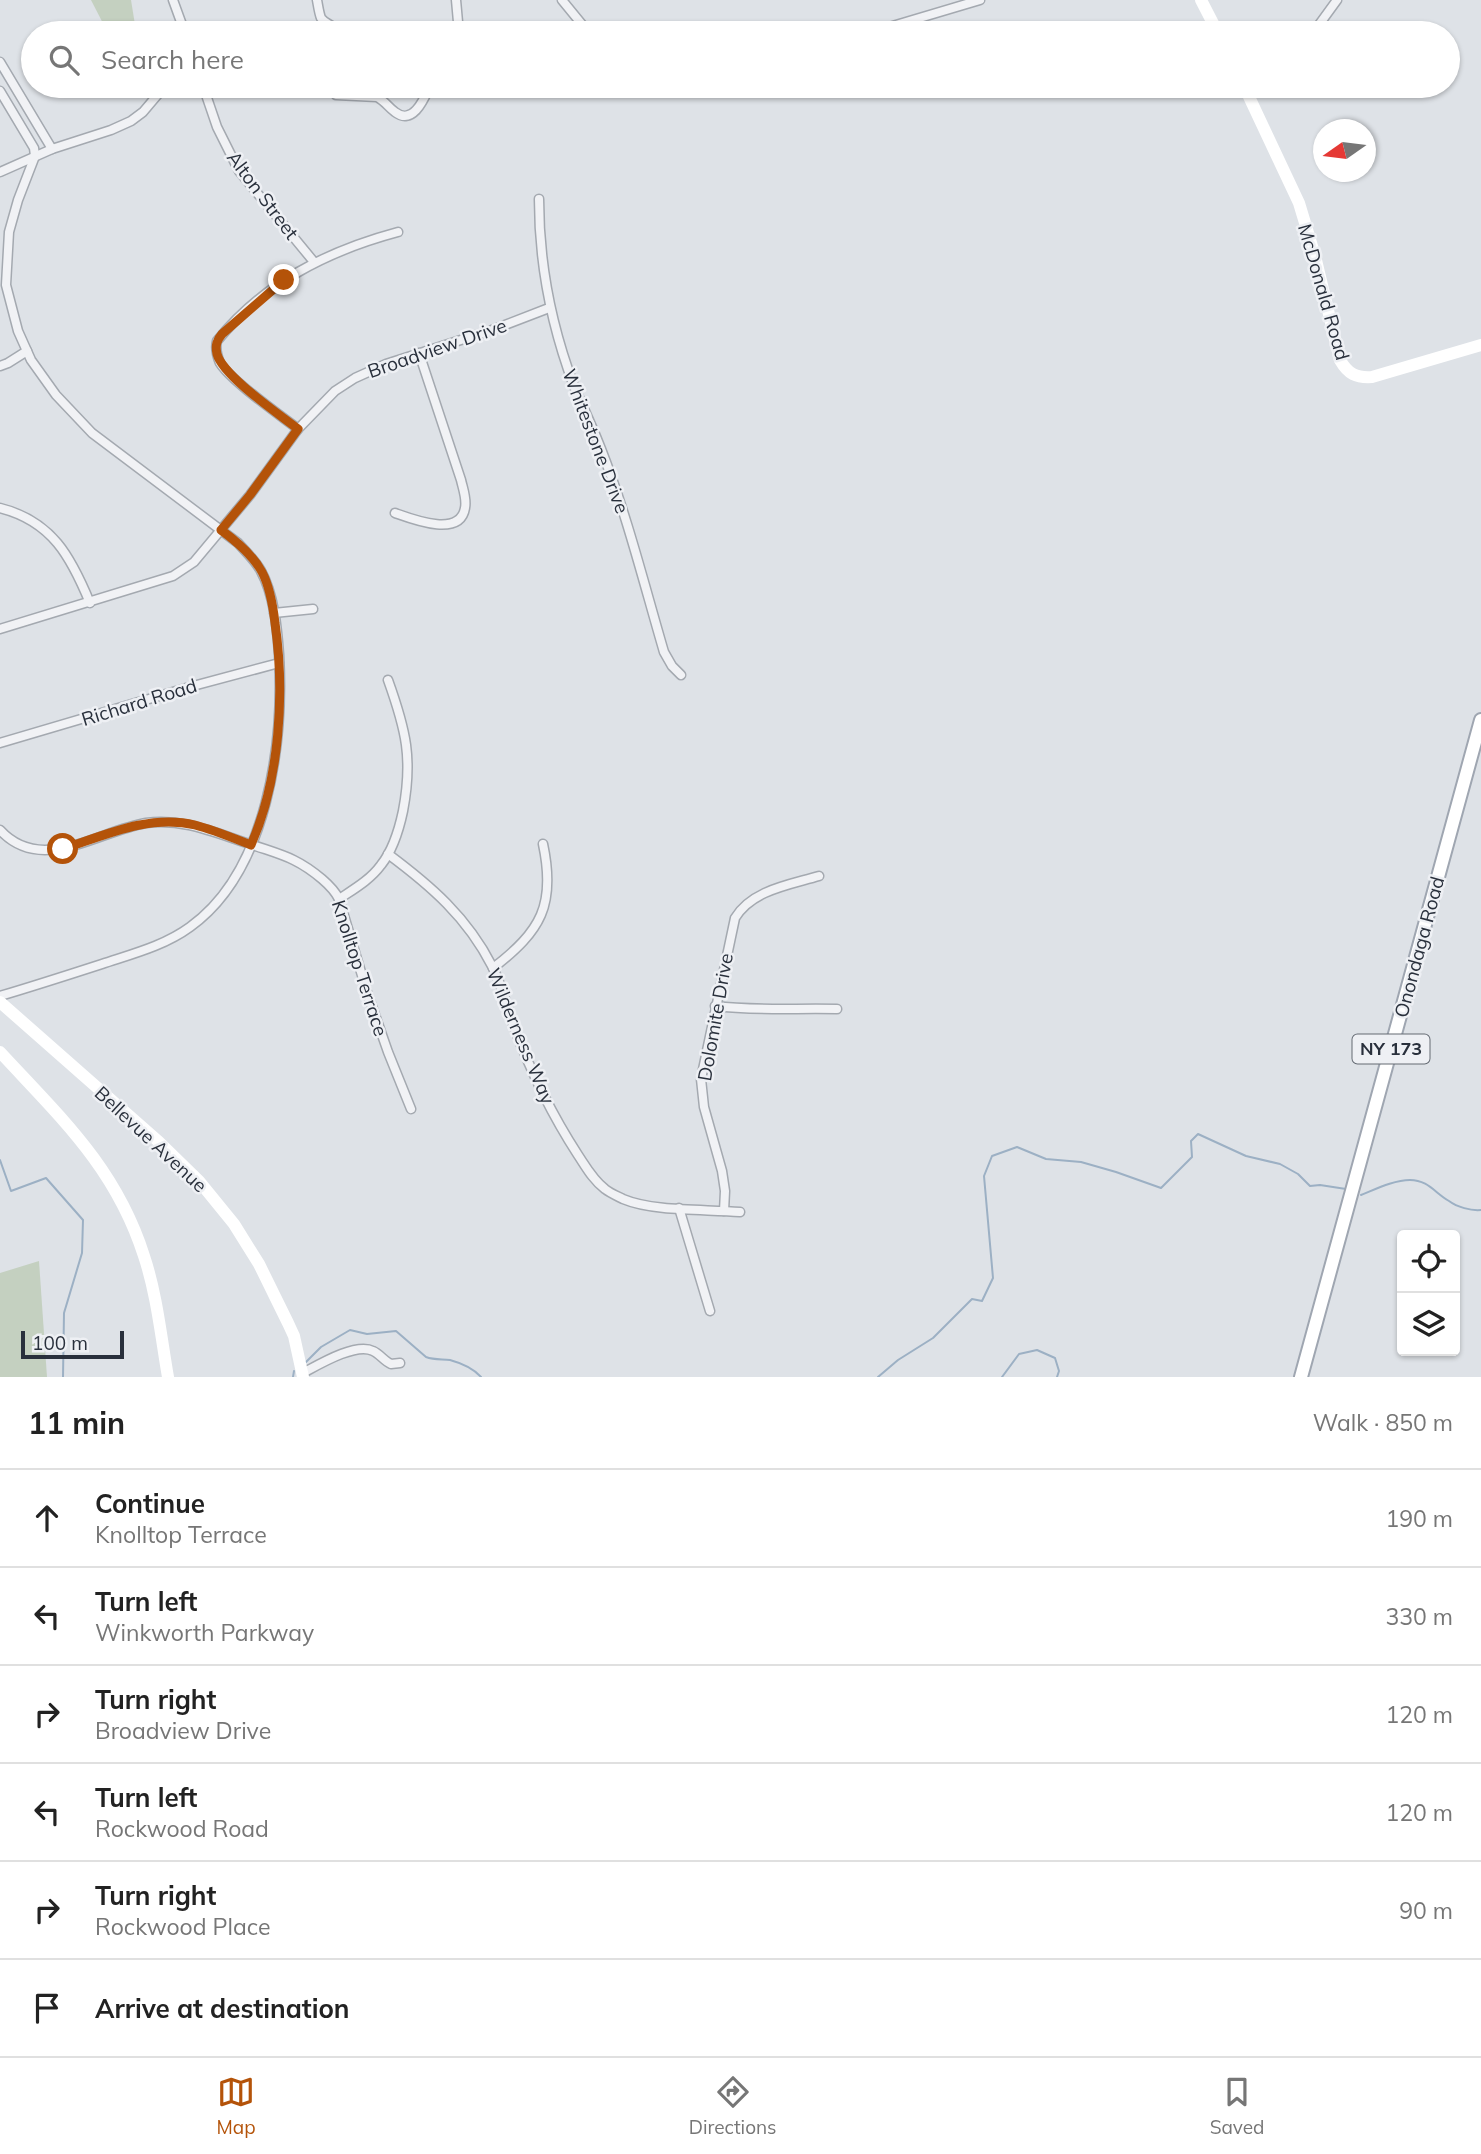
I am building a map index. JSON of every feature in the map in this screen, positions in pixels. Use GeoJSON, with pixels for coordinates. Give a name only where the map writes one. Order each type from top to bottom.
{"type":"FeatureCollection","features":[{"type":"Feature","properties":{"kind":"main road"},"geometry":{"type":"LineString","coordinates":[[1201,0],[1212,21]]}},
{"type":"Feature","properties":{"kind":"main road","name":"McDonald Road"},"geometry":{"type":"LineString","coordinates":[[1250,98],[1299,203],[1340,359],[1350,374],[1372,377],[1481,345]]}},
{"type":"Feature","properties":{"kind":"main road","name":"Onondaga Road"},"geometry":{"type":"LineString","coordinates":[[1301,1377],[1481,720]]}},
{"type":"Feature","properties":{"kind":"main road","name":"Bellevue Avenue"},"geometry":{"type":"LineString","coordinates":[[0,1002],[159,1142],[199,1181],[234,1224],[259,1264],[294,1336],[303,1375]]}},
{"type":"Feature","properties":{"kind":"main road"},"geometry":{"type":"LineString","coordinates":[[0,1052],[80,1139],[115,1188],[132,1222],[150,1277],[168,1377]]}},
{"type":"Feature","properties":{"kind":"street"},"geometry":{"type":"LineString","coordinates":[[173,0],[181,21]]}},
{"type":"Feature","properties":{"kind":"street"},"geometry":{"type":"LineString","coordinates":[[317,0],[324,21]]}},
{"type":"Feature","properties":{"kind":"street"},"geometry":{"type":"LineString","coordinates":[[456,0],[458,21]]}},
{"type":"Feature","properties":{"kind":"street"},"geometry":{"type":"LineString","coordinates":[[562,0],[579,21]]}},
{"type":"Feature","properties":{"kind":"street"},"geometry":{"type":"LineString","coordinates":[[909,21],[980,0]]}},
{"type":"Feature","properties":{"kind":"street"},"geometry":{"type":"LineString","coordinates":[[1322,21],[1337,0]]}},
{"type":"Feature","properties":{"kind":"street"},"geometry":{"type":"LineString","coordinates":[[0,62],[21,97]]}},
{"type":"Feature","properties":{"kind":"street"},"geometry":{"type":"LineString","coordinates":[[0,91],[34,148],[35,156],[9,233],[6,285],[18,331],[31,360],[56,395],[92,433],[237,542],[262,572],[274,613],[280,707],[278,735],[264,812],[235,879],[220,900],[190,927],[145,950],[0,996]]}},
{"type":"Feature","properties":{"kind":"street"},"geometry":{"type":"LineString","coordinates":[[22,98],[52,149]]}},
{"type":"Feature","properties":{"kind":"street"},"geometry":{"type":"LineString","coordinates":[[0,172],[52,149],[131,121],[155,98]]}},
{"type":"Feature","properties":{"kind":"street","name":"Alton Street"},"geometry":{"type":"LineString","coordinates":[[208,98],[217,127],[239,171],[314,262]]}},
{"type":"Feature","properties":{"kind":"street"},"geometry":{"type":"LineString","coordinates":[[379,98],[396,114],[404,116],[412,114],[424,98]]}},
{"type":"Feature","properties":{"kind":"street","name":"Whitestone Drive"},"geometry":{"type":"LineString","coordinates":[[539,199],[539,230],[549,308],[573,383],[601,449],[630,533],[664,652],[681,675]]}},
{"type":"Feature","properties":{"kind":"street"},"geometry":{"type":"LineString","coordinates":[[298,429],[225,369],[218,358],[217,341],[284,280],[314,262],[369,240],[398,232]]}},
{"type":"Feature","properties":{"kind":"street","name":"Broadview Drive"},"geometry":{"type":"LineString","coordinates":[[0,629],[173,576],[194,562],[250,495],[298,429],[335,391],[355,378],[386,364],[492,330],[549,308]]}},
{"type":"Feature","properties":{"kind":"street"},"geometry":{"type":"LineString","coordinates":[[0,366],[27,351]]}},
{"type":"Feature","properties":{"kind":"street"},"geometry":{"type":"LineString","coordinates":[[395,513],[423,522],[446,525],[455,523],[465,511],[461,480],[419,353]]}},
{"type":"Feature","properties":{"kind":"street"},"geometry":{"type":"LineString","coordinates":[[0,508],[37,524],[54,537],[73,563],[90,603]]}},
{"type":"Feature","properties":{"kind":"street"},"geometry":{"type":"LineString","coordinates":[[274,613],[313,609]]}},
{"type":"Feature","properties":{"kind":"street","name":"Richard Road"},"geometry":{"type":"LineString","coordinates":[[0,743],[279,663]]}},
{"type":"Feature","properties":{"kind":"street"},"geometry":{"type":"LineString","coordinates":[[339,899],[379,868],[400,825],[408,773],[405,732],[388,680]]}},
{"type":"Feature","properties":{"kind":"street","name":"Knolltop Terrace"},"geometry":{"type":"LineString","coordinates":[[0,830],[23,846],[44,851],[63,849],[146,823],[173,822],[197,825],[281,854],[306,866],[330,887],[339,899],[367,992],[411,1109]]}},
{"type":"Feature","properties":{"kind":"street"},"geometry":{"type":"LineString","coordinates":[[493,968],[525,940],[542,914],[549,879],[543,844]]}},
{"type":"Feature","properties":{"kind":"street","name":"Wilderness Way"},"geometry":{"type":"LineString","coordinates":[[388,854],[422,879],[452,908],[493,968],[524,1052],[547,1102],[593,1177],[605,1189],[630,1201],[740,1212]]}},
{"type":"Feature","properties":{"kind":"street","name":"Dolomite Drive"},"geometry":{"type":"LineString","coordinates":[[724,1211],[726,1199],[722,1171],[704,1107],[702,1072],[735,918],[747,903],[761,894],[819,876]]}},
{"type":"Feature","properties":{"kind":"street"},"geometry":{"type":"LineString","coordinates":[[715,1006],[768,1010],[837,1009]]}},
{"type":"Feature","properties":{"kind":"street"},"geometry":{"type":"LineString","coordinates":[[679,1208],[710,1311]]}},
{"type":"Feature","properties":{"kind":"street"},"geometry":{"type":"LineString","coordinates":[[303,1375],[337,1356],[358,1349],[373,1351],[391,1364],[400,1363]]}},
{"type":"Feature","properties":{"kind":"green space"},"geometry":{"type":"Polygon","coordinates":[[[91,0],[131,0],[134,21],[102,21],[91,0]]]}},
{"type":"Feature","properties":{"kind":"green space"},"geometry":{"type":"Polygon","coordinates":[[[39,1261],[47,1377],[0,1377],[0,1273],[39,1261]]]}},
{"type":"Feature","properties":{"kind":"waterway"},"geometry":{"type":"LineString","coordinates":[[878,1377],[898,1360],[933,1338],[972,1299],[982,1301],[993,1278],[984,1176],[992,1156],[1017,1147],[1046,1159],[1081,1162],[1161,1188],[1192,1157],[1191,1141],[1198,1134],[1246,1156],[1280,1164],[1298,1174],[1310,1186],[1346,1189]]}},
{"type":"Feature","properties":{"kind":"waterway"},"geometry":{"type":"LineString","coordinates":[[0,1160],[11,1191],[46,1178],[83,1220],[82,1253],[64,1313],[63,1377]]}},
{"type":"Feature","properties":{"kind":"waterway"},"geometry":{"type":"LineString","coordinates":[[1361,1195],[1385,1185],[1410,1180],[1427,1185],[1456,1205],[1481,1210]]}},
{"type":"Feature","properties":{"kind":"waterway"},"geometry":{"type":"LineString","coordinates":[[306,1362],[321,1347],[350,1330],[367,1334],[396,1331],[426,1357],[450,1360],[471,1368],[481,1377]]}},
{"type":"Feature","properties":{"kind":"waterway"},"geometry":{"type":"LineString","coordinates":[[1002,1377],[1019,1354],[1037,1350],[1055,1358],[1059,1371],[1057,1377]]}},
{"type":"Feature","properties":{"kind":"waterway"},"geometry":{"type":"LineString","coordinates":[[293,1377],[294,1371]]}},
{"type":"Feature","properties":{"kind":"route"},"geometry":{"type":"LineString","coordinates":[[63,849],[146,823],[197,825],[251,845],[258,830],[264,812],[278,735],[281,683],[278,642],[270,592],[262,572],[237,542],[221,530],[298,429],[225,369],[216,347],[222,334],[284,280]]}}]}
